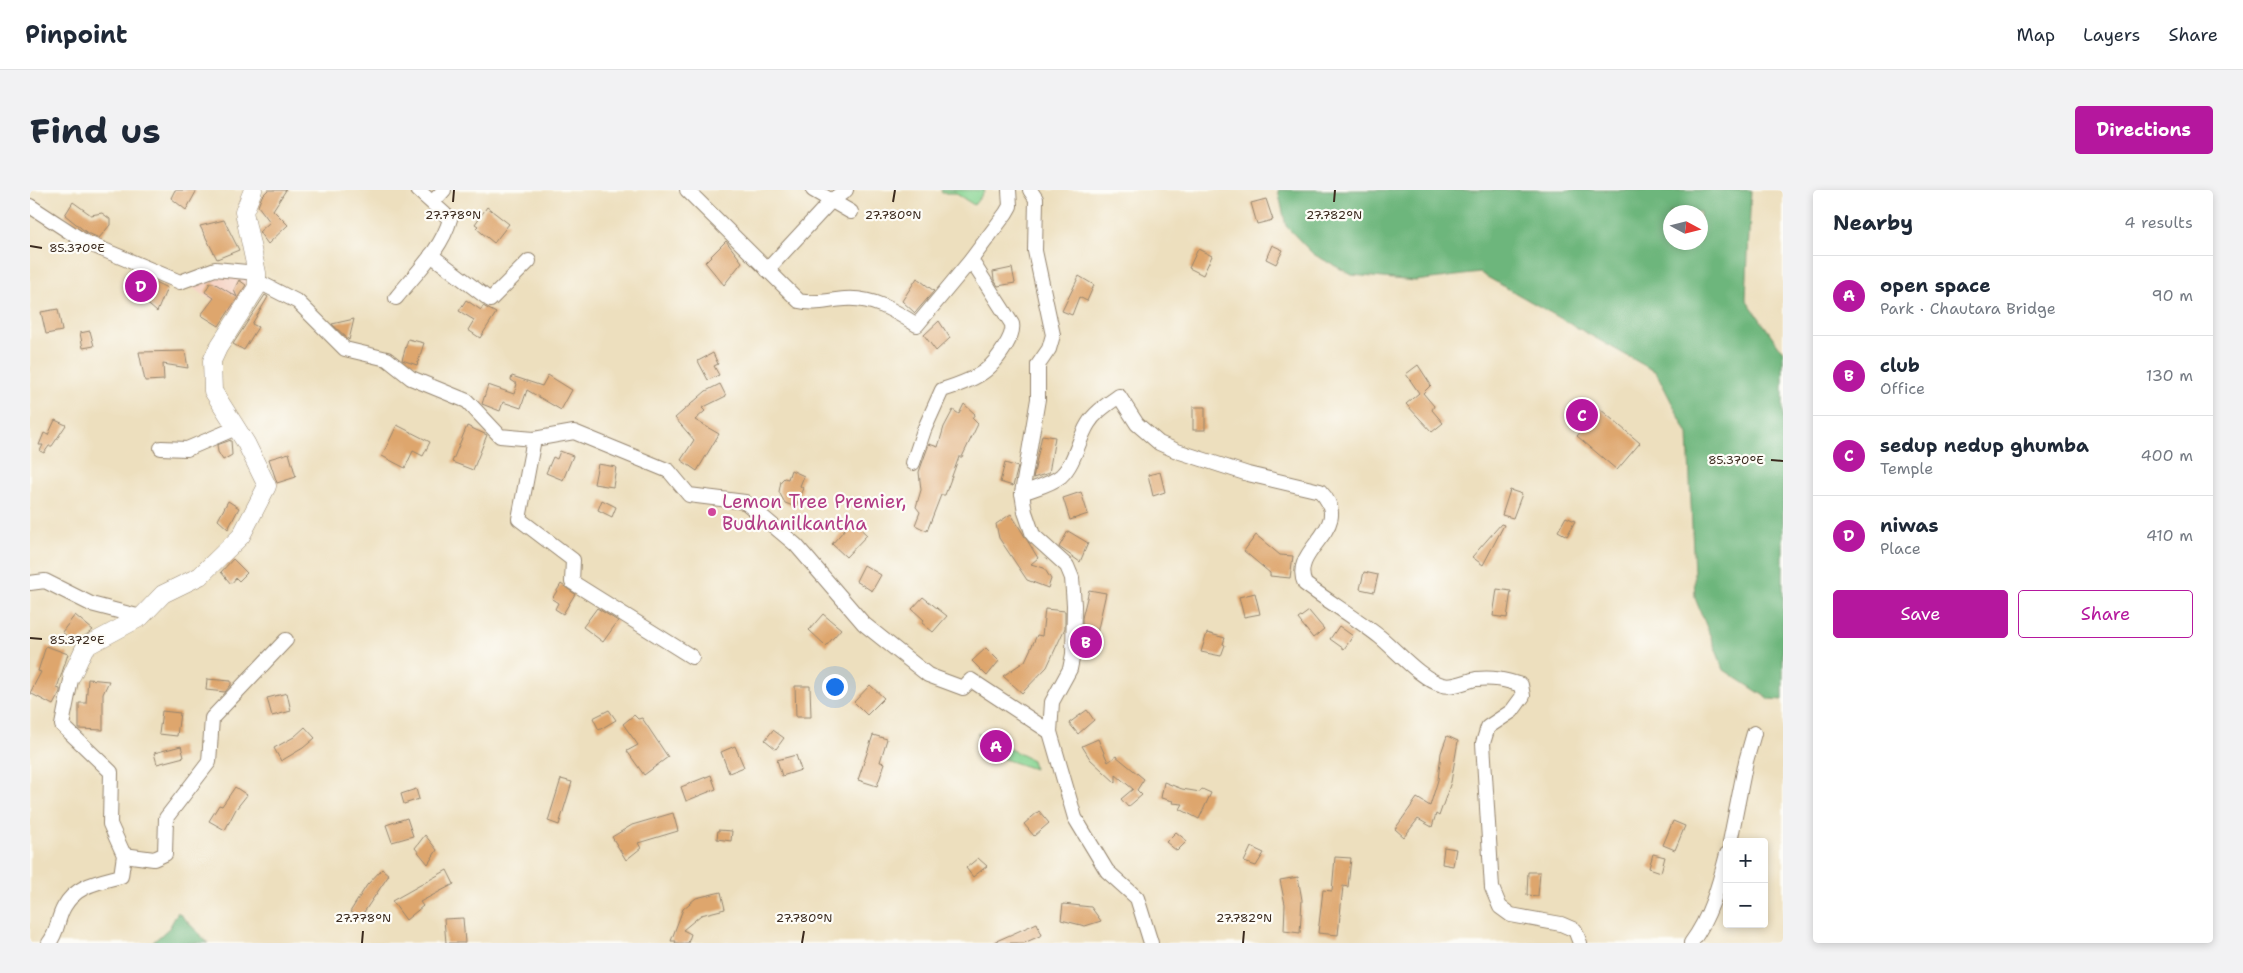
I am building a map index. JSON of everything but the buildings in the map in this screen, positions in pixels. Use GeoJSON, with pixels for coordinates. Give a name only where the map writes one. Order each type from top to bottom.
{"type":"FeatureCollection","features":[{"type":"Feature","properties":{"kind":"street"},"geometry":{"type":"LineString","coordinates":[[396,298],[431,255],[450,219],[418,190]]}},
{"type":"Feature","properties":{"kind":"street"},"geometry":{"type":"LineString","coordinates":[[433,202],[444,190]]}},
{"type":"Feature","properties":{"kind":"street"},"geometry":{"type":"LineString","coordinates":[[813,190],[851,212]]}},
{"type":"Feature","properties":{"kind":"street"},"geometry":{"type":"LineString","coordinates":[[767,270],[831,201],[846,190]]}},
{"type":"Feature","properties":{"kind":"street"},"geometry":{"type":"LineString","coordinates":[[696,193],[767,270],[799,301],[810,304],[846,299],[876,302],[918,325],[971,260],[1006,212],[1010,206],[1009,190]]}},
{"type":"Feature","properties":{"kind":"street"},"geometry":{"type":"LineString","coordinates":[[1030,190],[1036,199],[1037,209],[1035,251],[1053,335],[1049,349],[1038,365],[1038,399],[1022,492],[1025,512],[1033,536],[1067,566],[1072,578],[1073,654],[1070,669],[1052,702],[1050,732],[1075,818],[1107,871],[1137,898],[1151,943]]}},
{"type":"Feature","properties":{"kind":"street"},"geometry":{"type":"LineString","coordinates":[[49,943],[55,936],[64,906],[83,886],[121,876],[124,855],[110,824],[111,772],[62,726],[72,675],[86,647],[141,617],[163,594],[200,576],[241,536],[267,486],[236,428],[213,391],[212,361],[257,287],[257,277],[244,212],[251,191]]}},
{"type":"Feature","properties":{"kind":"street"},"geometry":{"type":"LineString","coordinates":[[30,206],[85,242],[180,282],[215,269],[257,277],[298,302],[345,350],[387,359],[411,378],[467,400],[500,436],[534,439],[574,432],[669,471],[689,495],[745,502],[796,545],[864,624],[928,674],[967,684],[1050,732]]}},
{"type":"Feature","properties":{"kind":"street"},"geometry":{"type":"LineString","coordinates":[[431,255],[490,300],[529,261]]}},
{"type":"Feature","properties":{"kind":"street"},"geometry":{"type":"LineString","coordinates":[[913,463],[924,430],[942,390],[986,370],[1012,337],[1012,324],[971,260]]}},
{"type":"Feature","properties":{"kind":"street"},"geometry":{"type":"LineString","coordinates":[[1022,492],[1051,482],[1062,475],[1080,444],[1087,425],[1104,406],[1119,396],[1137,424],[1159,443],[1177,451],[1248,474],[1320,491],[1328,500],[1331,511],[1328,528],[1303,562],[1301,575],[1305,584],[1378,635],[1408,660],[1416,670],[1442,685],[1450,686],[1477,679],[1500,678],[1521,685],[1523,696],[1512,711],[1488,728],[1483,744],[1492,888],[1500,907],[1511,915],[1562,924],[1575,930],[1580,943]]}},
{"type":"Feature","properties":{"kind":"street"},"geometry":{"type":"LineString","coordinates":[[160,448],[187,449],[236,428]]}},
{"type":"Feature","properties":{"kind":"street"},"geometry":{"type":"LineString","coordinates":[[534,439],[518,519],[573,560],[572,582],[692,657]]}},
{"type":"Feature","properties":{"kind":"street"},"geometry":{"type":"LineString","coordinates":[[30,583],[45,581],[91,604],[141,617]]}},
{"type":"Feature","properties":{"kind":"street"},"geometry":{"type":"LineString","coordinates":[[124,855],[154,859],[165,854],[166,818],[209,762],[212,718],[286,640]]}},
{"type":"Feature","properties":{"kind":"street"},"geometry":{"type":"LineString","coordinates":[[1731,838],[1746,762],[1754,733]]}},
{"type":"Feature","properties":{"kind":"street"},"geometry":{"type":"LineString","coordinates":[[1691,943],[1700,930],[1714,898],[1723,868]]}},
{"type":"Feature","properties":{"kind":"shaded area"},"geometry":{"type":"Polygon","coordinates":[[[243,273],[257,287],[239,316],[191,287],[210,276],[243,273]]]}},
{"type":"Feature","properties":{"kind":"green space"},"geometry":{"type":"Polygon","coordinates":[[[941,190],[985,191],[974,205],[955,193],[942,193],[941,190]]]}},
{"type":"Feature","properties":{"kind":"green space"},"geometry":{"type":"Polygon","coordinates":[[[1278,190],[1751,190],[1746,299],[1783,352],[1783,700],[1769,699],[1724,670],[1695,598],[1688,434],[1656,372],[1480,273],[1415,281],[1352,275],[1313,254],[1286,226],[1278,190]]]}},
{"type":"Feature","properties":{"kind":"green space"},"geometry":{"type":"Polygon","coordinates":[[[977,733],[1032,760],[1034,769],[1001,758],[977,733]]]}},
{"type":"Feature","properties":{"kind":"green space"},"geometry":{"type":"Polygon","coordinates":[[[178,912],[208,943],[152,943],[169,928],[178,912]]]}},
{"type":"Feature","properties":{"kind":"place","name":"niwas"},"geometry":{"type":"Point","coordinates":[141,286]}},
{"type":"Feature","properties":{"kind":"place","name":"sedup nedup ghumba"},"geometry":{"type":"Point","coordinates":[1582,415]}},
{"type":"Feature","properties":{"kind":"place","name":"Lemon Tree Premier, Budhanilkantha"},"geometry":{"type":"Point","coordinates":[712,512]}},
{"type":"Feature","properties":{"kind":"place","name":"club"},"geometry":{"type":"Point","coordinates":[1086,642]}},
{"type":"Feature","properties":{"kind":"place","name":"open space"},"geometry":{"type":"Point","coordinates":[996,746]}}]}
